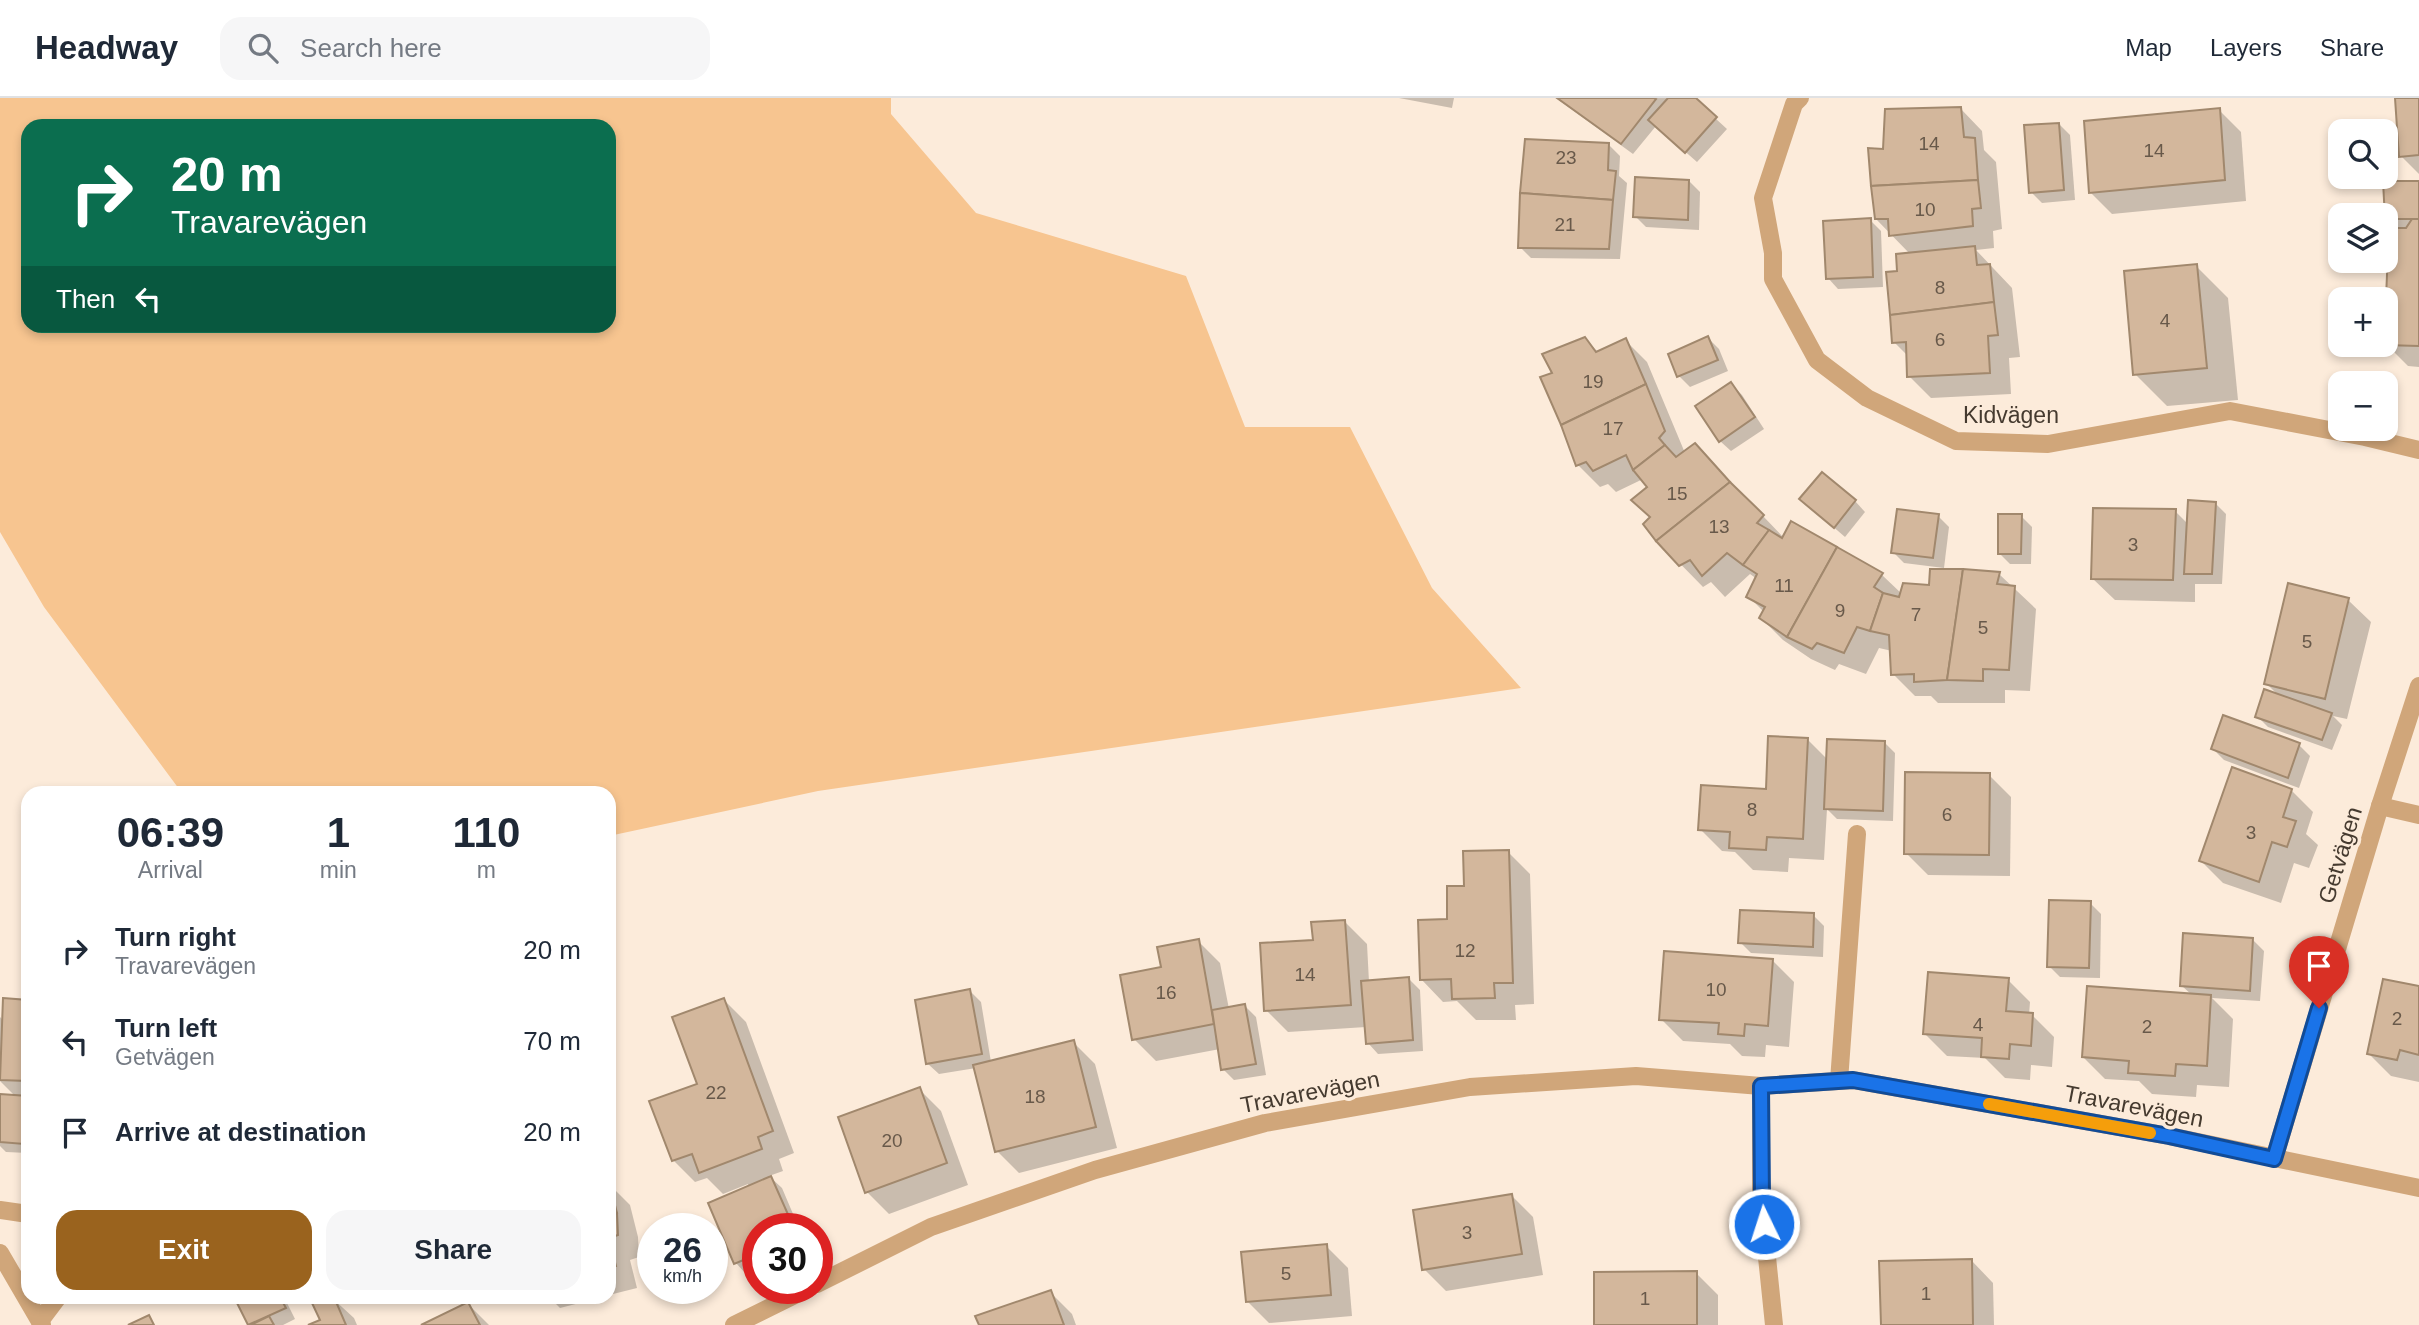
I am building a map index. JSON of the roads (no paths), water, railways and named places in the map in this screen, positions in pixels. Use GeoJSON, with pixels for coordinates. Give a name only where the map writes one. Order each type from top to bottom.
{"type":"FeatureCollection","features":[{"type":"Feature","properties":{"kind":"street","name":"Kidvägen"},"geometry":{"type":"LineString","coordinates":[[1800,98],[1794,104],[1763,198],[1773,253],[1773,279],[1817,360],[1867,398],[1956,441],[2048,444],[2230,411],[2419,450]]}},
{"type":"Feature","properties":{"kind":"street","name":"Getvägen"},"geometry":{"type":"LineString","coordinates":[[2274,1159],[2380,806],[2419,686]]}},
{"type":"Feature","properties":{"kind":"street"},"geometry":{"type":"LineString","coordinates":[[2380,806],[2419,815]]}},
{"type":"Feature","properties":{"kind":"street"},"geometry":{"type":"LineString","coordinates":[[1839,1081],[1857,834]]}},
{"type":"Feature","properties":{"kind":"street","name":"Travarevägen"},"geometry":{"type":"LineString","coordinates":[[833,1276],[931,1227],[1095,1170],[1265,1123],[1471,1087],[1636,1076],[1761,1086],[1853,1080],[2169,1136],[2419,1188]]}},
{"type":"Feature","properties":{"kind":"street"},"geometry":{"type":"LineString","coordinates":[[1761,1086],[1762,1199],[1774,1325]]}},
{"type":"Feature","properties":{"kind":"street"},"geometry":{"type":"LineString","coordinates":[[0,1210],[21,1213]]}},
{"type":"Feature","properties":{"kind":"street"},"geometry":{"type":"LineString","coordinates":[[0,1253],[21,1289]]}},
{"type":"Feature","properties":{"kind":"street"},"geometry":{"type":"LineString","coordinates":[[30,1304],[41,1323],[53,1304]]}},
{"type":"Feature","properties":{"kind":"street"},"geometry":{"type":"LineString","coordinates":[[734,1325],[777,1304]]}}]}
